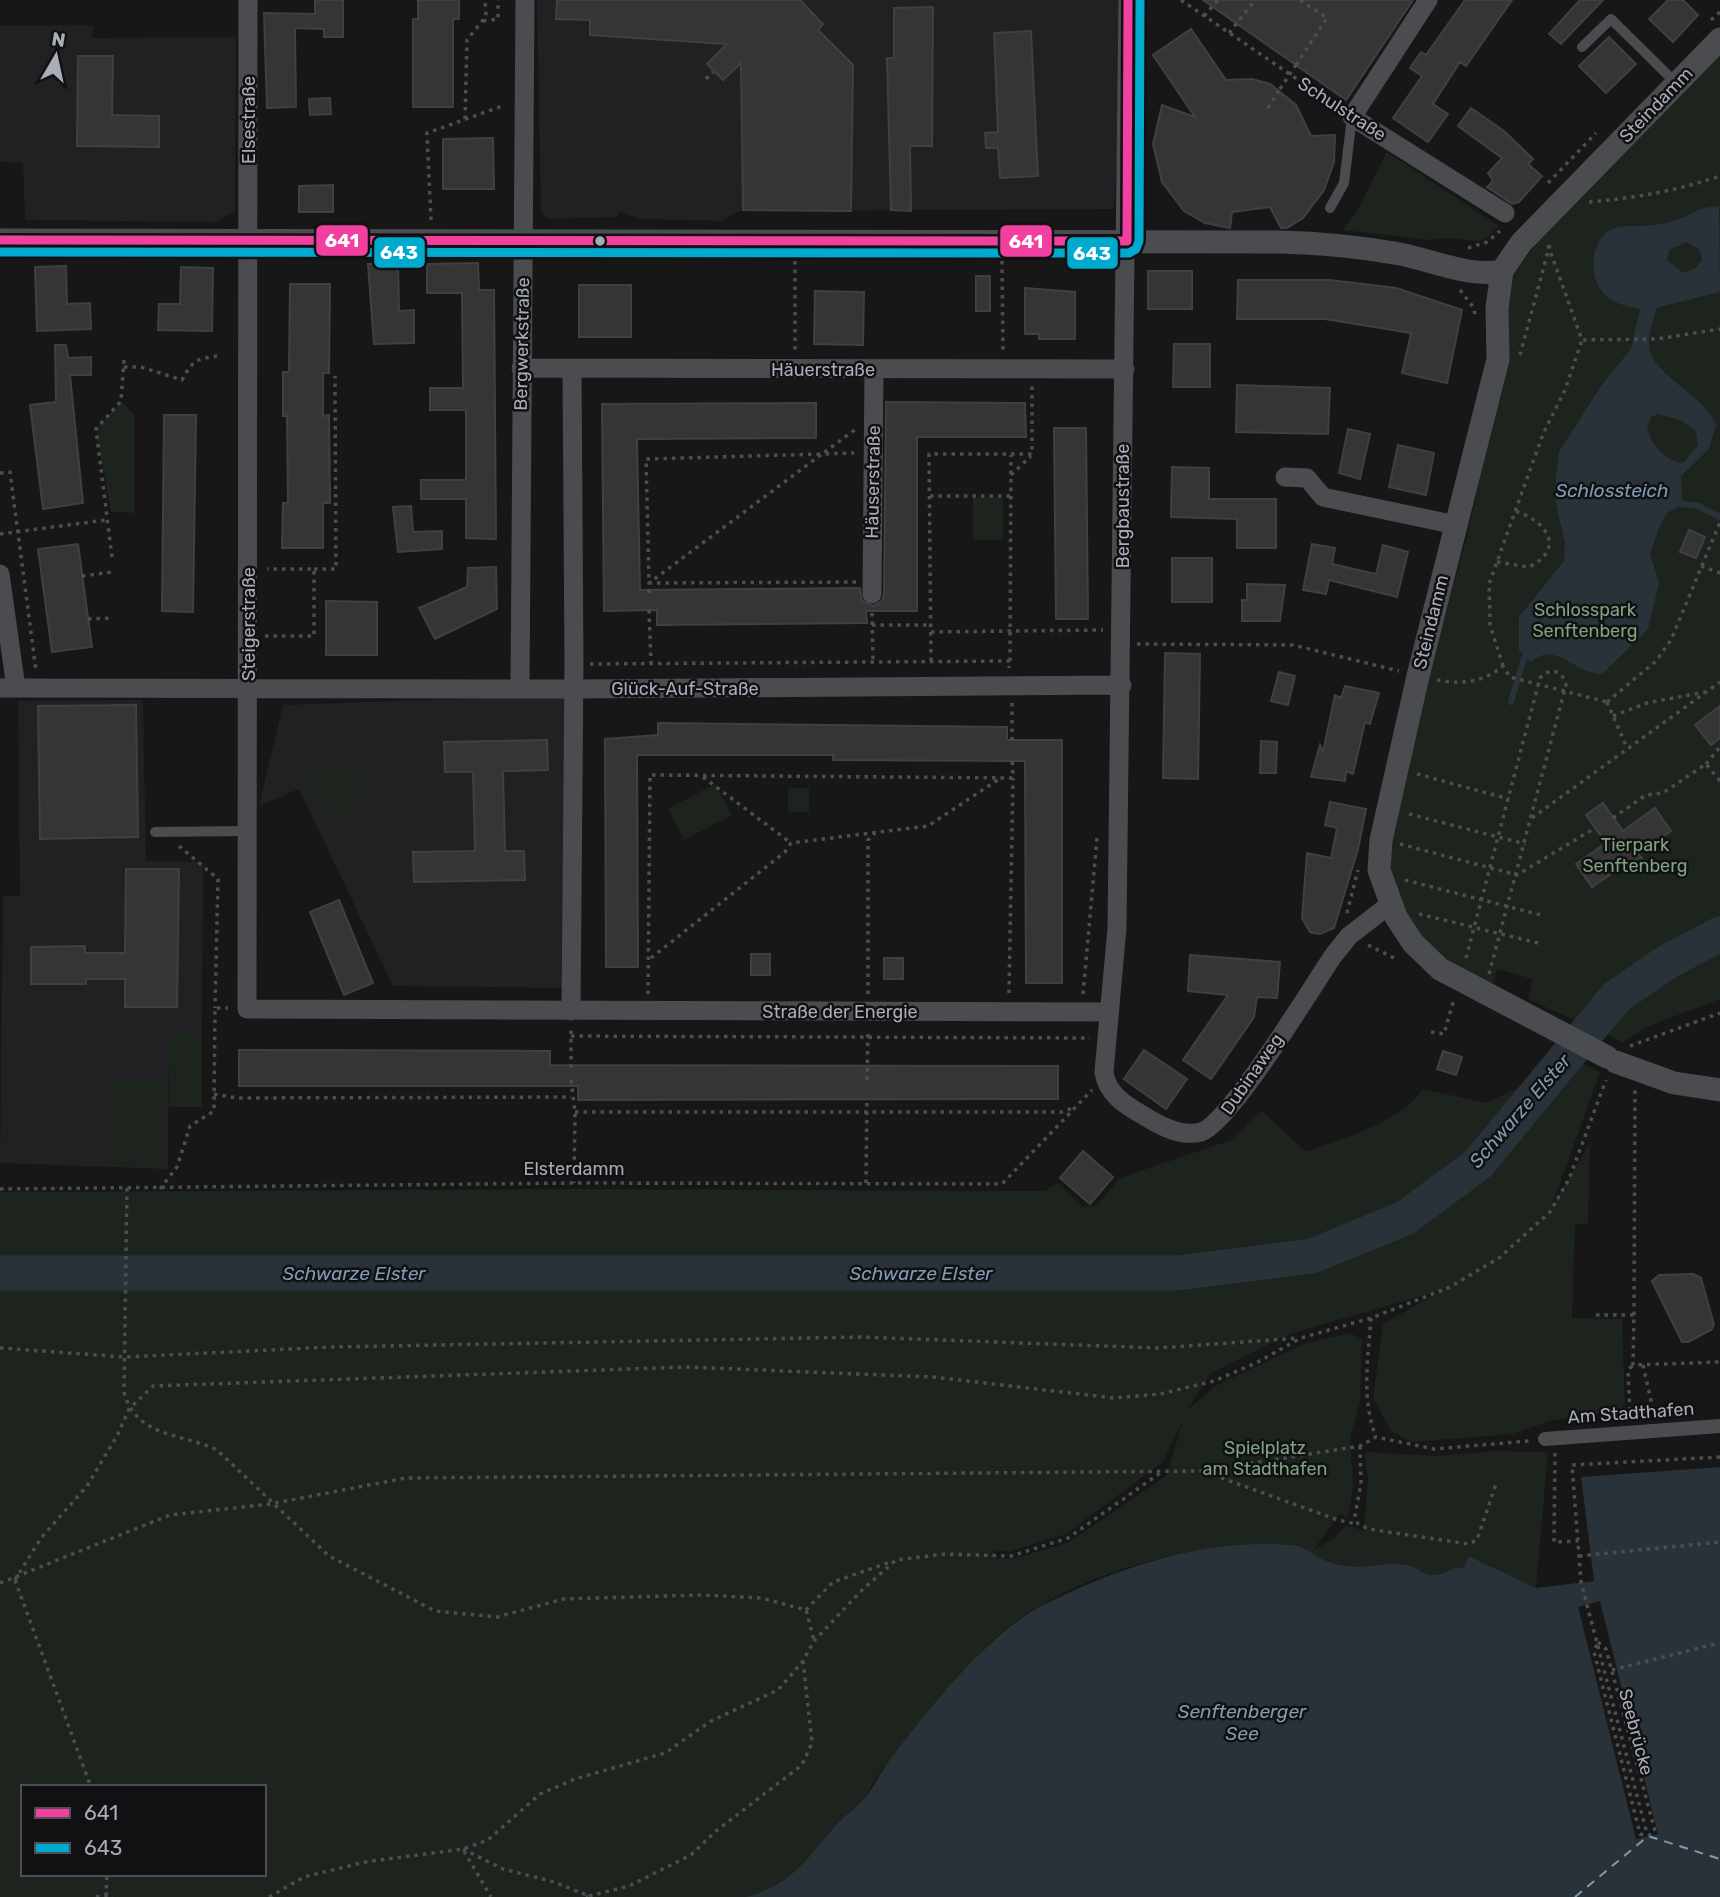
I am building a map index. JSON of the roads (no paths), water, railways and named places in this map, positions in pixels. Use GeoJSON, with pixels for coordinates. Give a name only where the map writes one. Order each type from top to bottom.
{"type":"FeatureCollection","features":[{"type":"Feature","properties":{"kind":"street","name":"Elsestraße"},"geometry":{"type":"LineString","coordinates":[[248,0],[250,239]]}},
{"type":"Feature","properties":{"kind":"street","name":"Bergwerkstraße"},"geometry":{"type":"LineString","coordinates":[[520,688],[525,0]]}},
{"type":"Feature","properties":{"kind":"street","name":"Bergbaustraße"},"geometry":{"type":"LineString","coordinates":[[1108,1012],[1117,928],[1123,637],[1128,0]]}},
{"type":"Feature","properties":{"kind":"street"},"geometry":{"type":"LineString","coordinates":[[1352,117],[1428,0]]}},
{"type":"Feature","properties":{"kind":"street","name":"Steindamm"},"geometry":{"type":"LineString","coordinates":[[1714,31],[1677,84],[1532,231],[1502,271],[1497,308],[1498,359],[1381,840],[1379,870],[1413,943],[1440,969],[1611,1060],[1674,1083],[1720,1090]]}},
{"type":"Feature","properties":{"kind":"street","name":"Schulstraße"},"geometry":{"type":"LineString","coordinates":[[1352,117],[1505,220]]}},
{"type":"Feature","properties":{"kind":"street","name":"Steigerstraße"},"geometry":{"type":"LineString","coordinates":[[247,1009],[250,239]]}},
{"type":"Feature","properties":{"kind":"street"},"geometry":{"type":"LineString","coordinates":[[0,240],[1316,243],[1400,254],[1477,271],[1502,271]]}},
{"type":"Feature","properties":{"kind":"street","name":"Häuerstraße"},"geometry":{"type":"LineString","coordinates":[[521,368],[1004,371],[1125,369]]}},
{"type":"Feature","properties":{"kind":"street"},"geometry":{"type":"LineString","coordinates":[[571,1011],[574,689],[572,369]]}},
{"type":"Feature","properties":{"kind":"street","name":"Häuserstraße"},"geometry":{"type":"LineString","coordinates":[[872,594],[874,370]]}},
{"type":"Feature","properties":{"kind":"street"},"geometry":{"type":"LineString","coordinates":[[1285,477],[1307,478],[1323,497],[1456,525]]}},
{"type":"Feature","properties":{"kind":"street"},"geometry":{"type":"LineString","coordinates":[[0,575],[8,688]]}},
{"type":"Feature","properties":{"kind":"street","name":"Glück-Auf-Straße"},"geometry":{"type":"LineString","coordinates":[[8,688],[574,689],[1122,685]]}},
{"type":"Feature","properties":{"kind":"street","name":"Dubinaweg"},"geometry":{"type":"LineString","coordinates":[[1108,1012],[1105,1082],[1112,1093],[1160,1125],[1193,1133],[1212,1127],[1242,1091],[1349,936],[1398,908]]}},
{"type":"Feature","properties":{"kind":"street","name":"Straße der Energie"},"geometry":{"type":"LineString","coordinates":[[247,1009],[1108,1012]]}},
{"type":"Feature","properties":{"kind":"street","name":"Am Stadthafen"},"geometry":{"type":"LineString","coordinates":[[1550,1439],[1720,1426]]}},
{"type":"Feature","properties":{"kind":"lane"},"geometry":{"type":"LineString","coordinates":[[1583,47],[1611,19],[1677,84]]}},
{"type":"Feature","properties":{"kind":"lane"},"geometry":{"type":"LineString","coordinates":[[1329,208],[1344,183],[1352,117]]}},
{"type":"Feature","properties":{"kind":"lane"},"geometry":{"type":"LineString","coordinates":[[158,832],[248,831]]}},
{"type":"Feature","properties":{"kind":"water","name":"Schlossteich"},"geometry":{"type":"Polygon","coordinates":[[[1719,206],[1720,292],[1656,308],[1649,337],[1652,356],[1658,366],[1701,404],[1716,425],[1709,449],[1681,476],[1682,504],[1667,513],[1650,554],[1659,583],[1648,629],[1602,674],[1592,673],[1557,656],[1540,656],[1531,662],[1519,650],[1519,617],[1564,561],[1565,543],[1554,494],[1559,452],[1601,386],[1631,349],[1640,309],[1614,301],[1600,289],[1594,269],[1596,249],[1606,233],[1615,228],[1669,222],[1719,206]],[[1687,242],[1669,250],[1667,260],[1683,273],[1696,268],[1702,260],[1700,250],[1687,242]],[[1658,414],[1651,417],[1647,427],[1652,440],[1664,455],[1683,463],[1698,445],[1696,431],[1680,420],[1658,414]]]}},
{"type":"Feature","properties":{"kind":"water","name":"Senftenberger See"},"geometry":{"type":"Polygon","coordinates":[[[1720,1467],[1720,1897],[746,1897],[776,1885],[808,1858],[838,1823],[865,1798],[891,1758],[923,1717],[981,1652],[1023,1617],[1072,1591],[1132,1567],[1163,1558],[1226,1546],[1258,1544],[1297,1546],[1339,1565],[1406,1565],[1429,1575],[1444,1573],[1456,1567],[1463,1569],[1469,1556],[1536,1588],[1594,1581],[1581,1477],[1720,1467]]]}},
{"type":"Feature","properties":{"kind":"waterway"},"geometry":{"type":"LineString","coordinates":[[1682,504],[1698,506],[1720,517]]}},
{"type":"Feature","properties":{"kind":"waterway"},"geometry":{"type":"LineString","coordinates":[[1511,702],[1524,658]]}},
{"type":"Feature","properties":{"kind":"waterway","name":"Schwarze Elster"},"geometry":{"type":"LineString","coordinates":[[0,1273],[1177,1273],[1312,1256],[1405,1218],[1478,1164],[1616,997],[1667,962],[1720,934]]}},
{"type":"Feature","properties":{"kind":"park label","name":"Schlosspark Senftenberg"},"geometry":{"type":"Point","coordinates":[1585,620]}},
{"type":"Feature","properties":{"kind":"park label","name":"Tierpark Senftenberg"},"geometry":{"type":"Point","coordinates":[1635,855]}},
{"type":"Feature","properties":{"kind":"park label","name":"Spielplatz am Stadthafen"},"geometry":{"type":"Point","coordinates":[1265,1458]}}]}
